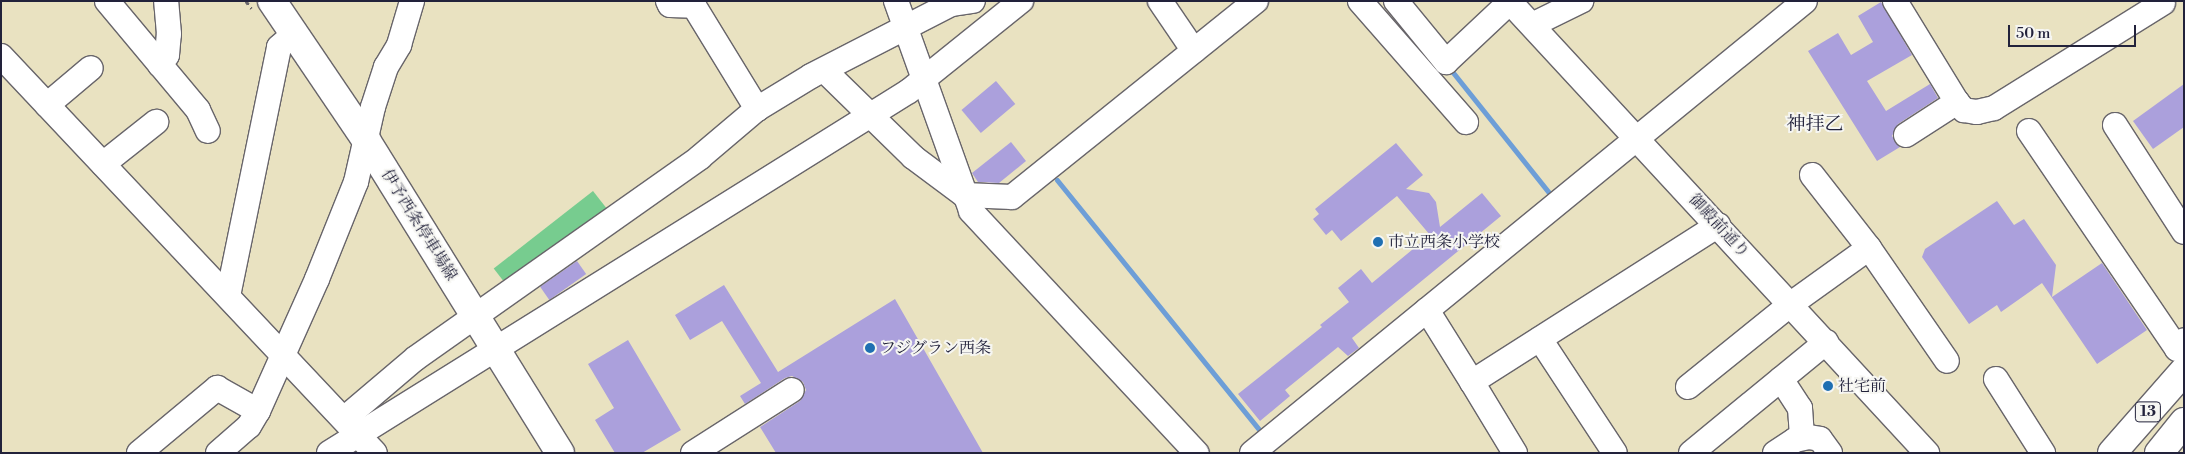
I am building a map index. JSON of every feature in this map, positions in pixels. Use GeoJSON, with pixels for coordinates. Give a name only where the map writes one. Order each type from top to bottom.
{"type":"FeatureCollection","features":[{"type":"Feature","properties":{"kind":"main road","name":"伊予西条停車場線"},"geometry":{"type":"LineString","coordinates":[[272,1],[366,140],[560,453]]}},
{"type":"Feature","properties":{"kind":"main road","name":"13"},"geometry":{"type":"LineString","coordinates":[[2112,453],[2178,385]]}},
{"type":"Feature","properties":{"kind":"main road","name":"13"},"geometry":{"type":"LineString","coordinates":[[2159,453],[2184,422]]}},
{"type":"Feature","properties":{"kind":"street"},"geometry":{"type":"LineString","coordinates":[[107,1],[198,110],[208,131]]}},
{"type":"Feature","properties":{"kind":"street"},"geometry":{"type":"LineString","coordinates":[[160,65],[167,55],[166,1]]}},
{"type":"Feature","properties":{"kind":"street"},"geometry":{"type":"LineString","coordinates":[[218,453],[249,426],[284,356],[356,182],[386,67],[399,45],[412,1]]}},
{"type":"Feature","properties":{"kind":"street"},"geometry":{"type":"LineString","coordinates":[[668,1],[670,5],[694,6],[757,109]]}},
{"type":"Feature","properties":{"kind":"street"},"geometry":{"type":"LineString","coordinates":[[896,1],[964,196],[985,228],[1196,453]]}},
{"type":"Feature","properties":{"kind":"street"},"geometry":{"type":"LineString","coordinates":[[329,453],[416,358],[699,158],[757,109],[951,4],[973,1]]}},
{"type":"Feature","properties":{"kind":"street"},"geometry":{"type":"LineString","coordinates":[[351,427],[496,349],[870,116],[923,81],[1021,1]]}},
{"type":"Feature","properties":{"kind":"street"},"geometry":{"type":"LineString","coordinates":[[1160,1],[1194,51]]}},
{"type":"Feature","properties":{"kind":"street"},"geometry":{"type":"LineString","coordinates":[[825,71],[913,157],[964,196],[1012,197],[1256,1]]}},
{"type":"Feature","properties":{"kind":"street"},"geometry":{"type":"LineString","coordinates":[[1360,1],[1466,122]]}},
{"type":"Feature","properties":{"kind":"street"},"geometry":{"type":"LineString","coordinates":[[1396,1],[1446,62]]}},
{"type":"Feature","properties":{"kind":"street"},"geometry":{"type":"LineString","coordinates":[[1532,26],[1581,1]]}},
{"type":"Feature","properties":{"kind":"street"},"geometry":{"type":"LineString","coordinates":[[1252,453],[1805,1]]}},
{"type":"Feature","properties":{"kind":"street"},"geometry":{"type":"LineString","coordinates":[[1895,1],[1957,102],[1964,110],[1977,112],[1994,108],[2163,3]]}},
{"type":"Feature","properties":{"kind":"street"},"geometry":{"type":"LineString","coordinates":[[1428,79],[1509,2]]}},
{"type":"Feature","properties":{"kind":"street","name":"御殿前通り"},"geometry":{"type":"LineString","coordinates":[[1509,2],[1718,225],[1927,453]]}},
{"type":"Feature","properties":{"kind":"street"},"geometry":{"type":"LineString","coordinates":[[228,296],[278,47],[295,33]]}},
{"type":"Feature","properties":{"kind":"street"},"geometry":{"type":"LineString","coordinates":[[1,56],[376,453]]}},
{"type":"Feature","properties":{"kind":"street"},"geometry":{"type":"LineString","coordinates":[[47,105],[91,68]]}},
{"type":"Feature","properties":{"kind":"street"},"geometry":{"type":"LineString","coordinates":[[1906,135],[1957,102]]}},
{"type":"Feature","properties":{"kind":"street"},"geometry":{"type":"LineString","coordinates":[[103,164],[156,122]]}},
{"type":"Feature","properties":{"kind":"street"},"geometry":{"type":"LineString","coordinates":[[2115,125],[2184,232]]}},
{"type":"Feature","properties":{"kind":"street"},"geometry":{"type":"LineString","coordinates":[[2029,130],[2176,349],[2184,340]]}},
{"type":"Feature","properties":{"kind":"street"},"geometry":{"type":"LineString","coordinates":[[1812,175],[1869,248],[1947,361]]}},
{"type":"Feature","properties":{"kind":"street"},"geometry":{"type":"LineString","coordinates":[[1472,382],[1718,225]]}},
{"type":"Feature","properties":{"kind":"street"},"geometry":{"type":"LineString","coordinates":[[1688,387],[1791,304],[1869,248]]}},
{"type":"Feature","properties":{"kind":"street"},"geometry":{"type":"LineString","coordinates":[[1427,310],[1515,453]]}},
{"type":"Feature","properties":{"kind":"street"},"geometry":{"type":"LineString","coordinates":[[1540,339],[1615,453]]}},
{"type":"Feature","properties":{"kind":"street"},"geometry":{"type":"LineString","coordinates":[[1691,453],[1826,342]]}},
{"type":"Feature","properties":{"kind":"street"},"geometry":{"type":"LineString","coordinates":[[1782,379],[1800,408],[1802,438]]}},
{"type":"Feature","properties":{"kind":"street"},"geometry":{"type":"LineString","coordinates":[[1996,379],[2042,453]]}},
{"type":"Feature","properties":{"kind":"street"},"geometry":{"type":"LineString","coordinates":[[139,453],[217,388],[258,411]]}},
{"type":"Feature","properties":{"kind":"street"},"geometry":{"type":"LineString","coordinates":[[693,453],[792,390]]}},
{"type":"Feature","properties":{"kind":"street"},"geometry":{"type":"LineString","coordinates":[[1775,453],[1802,438],[1820,439],[1830,453]]}},
{"type":"Feature","properties":{"kind":"green space"},"geometry":{"type":"Polygon","coordinates":[[[593,191],[611,214],[512,291],[494,269],[593,191]]]}},
{"type":"Feature","properties":{"kind":"building"},"geometry":{"type":"Polygon","coordinates":[[[1881,2],[1912,55],[1867,81],[1886,111],[1930,84],[1938,98],[1898,124],[1892,136],[1900,147],[1877,161],[1808,51],[1838,33],[1851,55],[1873,42],[1858,16],[1881,2]]]}},
{"type":"Feature","properties":{"kind":"building"},"geometry":{"type":"Polygon","coordinates":[[[996,81],[1015,104],[981,133],[962,110],[996,81]]]}},
{"type":"Feature","properties":{"kind":"building"},"geometry":{"type":"Polygon","coordinates":[[[2184,84],[2184,127],[2153,149],[2133,121],[2184,84]]]}},
{"type":"Feature","properties":{"kind":"building"},"geometry":{"type":"Polygon","coordinates":[[[1011,142],[1026,161],[999,183],[978,182],[972,173],[1011,142]]]}},
{"type":"Feature","properties":{"kind":"building"},"geometry":{"type":"Polygon","coordinates":[[[1396,143],[1423,175],[1406,189],[1429,193],[1436,202],[1440,227],[1482,193],[1501,216],[1352,338],[1359,348],[1348,356],[1338,347],[1285,390],[1290,396],[1260,421],[1238,394],[1322,327],[1320,325],[1349,302],[1338,288],[1361,269],[1372,283],[1430,235],[1397,196],[1341,241],[1332,230],[1326,235],[1313,219],[1319,214],[1315,209],[1396,143]]]}},
{"type":"Feature","properties":{"kind":"building"},"geometry":{"type":"Polygon","coordinates":[[[1997,201],[2014,225],[2024,219],[2056,265],[2052,297],[2102,263],[2147,330],[2097,364],[2042,283],[2001,312],[1997,305],[1969,324],[1922,257],[1925,249],[1997,201]]]}},
{"type":"Feature","properties":{"kind":"building"},"geometry":{"type":"Polygon","coordinates":[[[577,261],[586,274],[549,300],[540,287],[577,261]]]}},
{"type":"Feature","properties":{"kind":"building","name":"フジグラン西条"},"geometry":{"type":"Polygon","coordinates":[[[724,285],[778,372],[895,299],[983,453],[776,453],[760,427],[800,401],[806,390],[803,382],[792,376],[785,378],[745,404],[740,396],[761,383],[722,321],[690,340],[675,315],[724,285]]]}},
{"type":"Feature","properties":{"kind":"building"},"geometry":{"type":"Polygon","coordinates":[[[628,340],[681,430],[642,453],[615,453],[595,420],[614,408],[588,364],[628,340]]]}},
{"type":"Feature","properties":{"kind":"waterway"},"geometry":{"type":"LineString","coordinates":[[1451,70],[1553,198]]}},
{"type":"Feature","properties":{"kind":"waterway"},"geometry":{"type":"LineString","coordinates":[[1057,180],[1263,434]]}},
{"type":"Feature","properties":{"kind":"place","name":"市立西条小学校"},"geometry":{"type":"Point","coordinates":[1378,242]}},
{"type":"Feature","properties":{"kind":"place","name":"フジグラン西条"},"geometry":{"type":"Point","coordinates":[870,348]}},
{"type":"Feature","properties":{"kind":"place","name":"社宅前"},"geometry":{"type":"Point","coordinates":[1828,386]}},
{"type":"Feature","properties":{"kind":"district","name":"神拝乙"},"geometry":{"type":"Point","coordinates":[1815,125]}}]}
